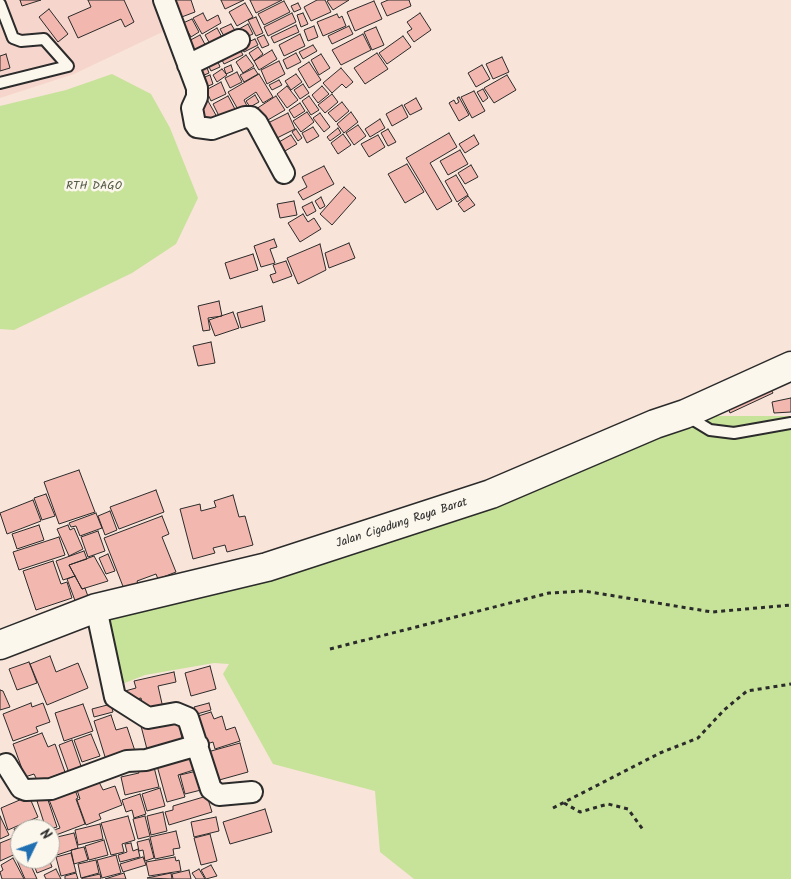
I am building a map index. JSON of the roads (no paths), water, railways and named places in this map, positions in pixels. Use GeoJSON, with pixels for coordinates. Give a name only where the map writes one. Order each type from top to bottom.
{"type":"FeatureCollection","features":[{"type":"Feature","properties":{"kind":"street"},"geometry":{"type":"LineString","coordinates":[[164,0],[197,88],[197,96],[192,108],[195,124],[212,129],[245,117],[251,117],[257,123],[284,173]]}},
{"type":"Feature","properties":{"kind":"street"},"geometry":{"type":"LineString","coordinates":[[188,66],[240,40]]}},
{"type":"Feature","properties":{"kind":"street","name":"Jalan Cigadung Raya Barat"},"geometry":{"type":"LineString","coordinates":[[0,645],[96,608],[267,567],[491,494],[655,424],[686,414],[791,366]]}},
{"type":"Feature","properties":{"kind":"street"},"geometry":{"type":"LineString","coordinates":[[96,608],[115,697],[148,718],[176,713],[183,714],[188,718],[211,789],[219,795],[252,792]]}},
{"type":"Feature","properties":{"kind":"street"},"geometry":{"type":"LineString","coordinates":[[6,764],[21,788],[26,790],[51,789],[127,761],[146,760],[198,745]]}},
{"type":"Feature","properties":{"kind":"lane"},"geometry":{"type":"LineString","coordinates":[[0,4],[13,38],[21,41],[44,39],[68,66],[0,82]]}},
{"type":"Feature","properties":{"kind":"lane"},"geometry":{"type":"LineString","coordinates":[[686,414],[710,430],[734,433],[791,423]]}},
{"type":"Feature","properties":{"kind":"park label","name":"RTH DAGO"},"geometry":{"type":"Point","coordinates":[94,187]}}]}
